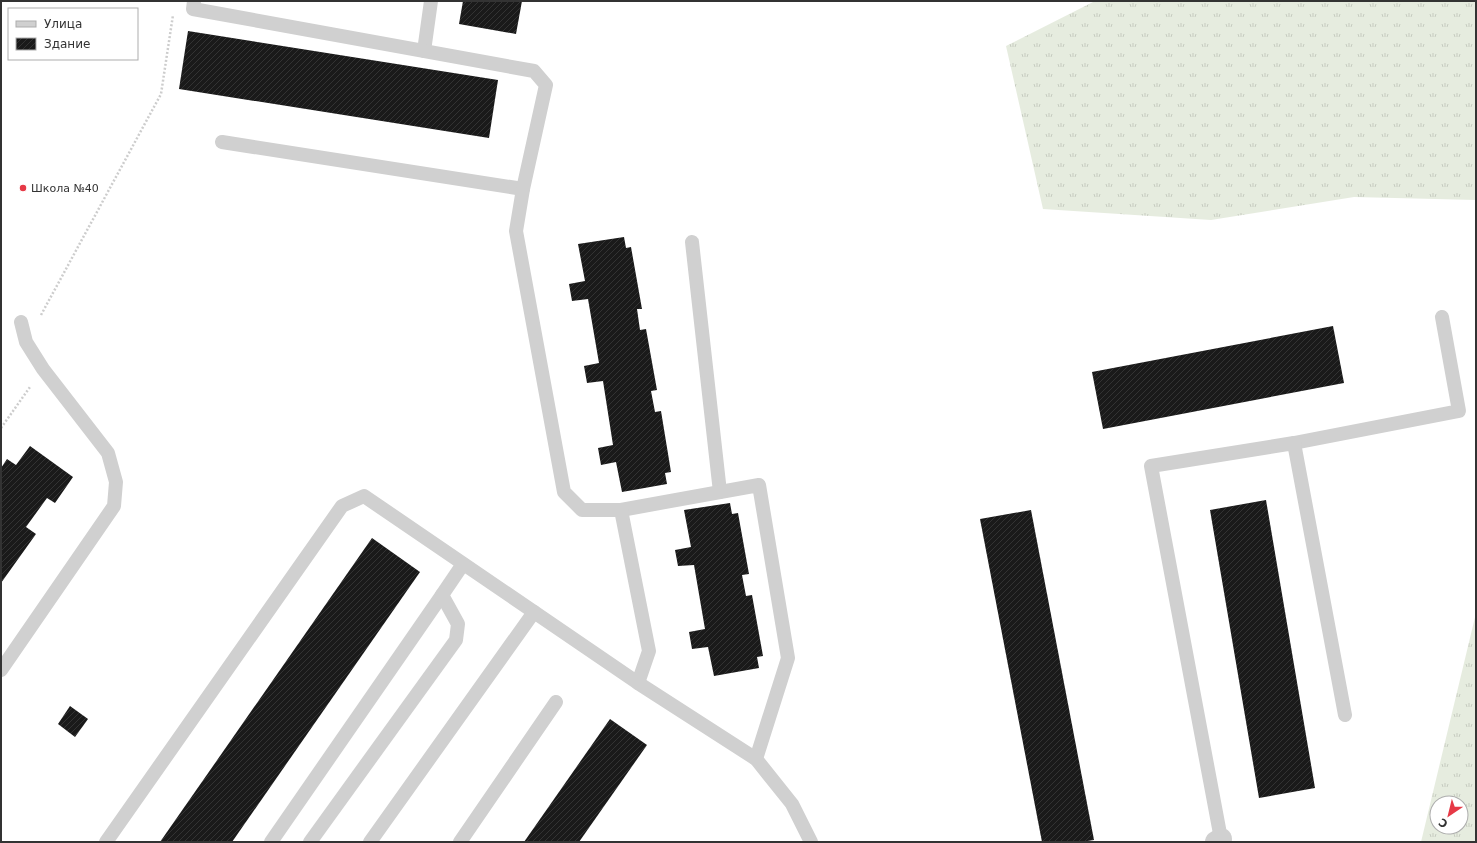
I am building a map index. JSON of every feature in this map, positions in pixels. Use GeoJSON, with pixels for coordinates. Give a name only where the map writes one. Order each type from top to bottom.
{"type":"FeatureCollection","features":[{"type":"Feature","properties":{"kind":"lane"},"geometry":{"type":"LineString","coordinates":[[194,1],[193,9],[534,71],[546,84],[523,189],[516,231],[564,492],[582,510],[620,510],[758,485],[788,658],[756,759]]}},
{"type":"Feature","properties":{"kind":"lane"},"geometry":{"type":"LineString","coordinates":[[424,51],[430,1]]}},
{"type":"Feature","properties":{"kind":"lane"},"geometry":{"type":"LineString","coordinates":[[222,142],[523,189]]}},
{"type":"Feature","properties":{"kind":"lane"},"geometry":{"type":"LineString","coordinates":[[692,242],[720,492]]}},
{"type":"Feature","properties":{"kind":"lane"},"geometry":{"type":"LineString","coordinates":[[1219,840],[1151,466],[1294,443],[1459,411],[1442,317]]}},
{"type":"Feature","properties":{"kind":"lane"},"geometry":{"type":"LineString","coordinates":[[1,670],[114,506],[116,482],[108,453],[43,369],[26,342],[21,322]]}},
{"type":"Feature","properties":{"kind":"lane"},"geometry":{"type":"LineString","coordinates":[[1294,443],[1345,714]]}},
{"type":"Feature","properties":{"kind":"lane"},"geometry":{"type":"LineString","coordinates":[[106,842],[342,506],[364,496],[638,683],[756,759],[792,804],[811,842]]}},
{"type":"Feature","properties":{"kind":"lane"},"geometry":{"type":"LineString","coordinates":[[620,510],[649,650],[638,683]]}},
{"type":"Feature","properties":{"kind":"lane"},"geometry":{"type":"LineString","coordinates":[[271,842],[463,564]]}},
{"type":"Feature","properties":{"kind":"lane"},"geometry":{"type":"LineString","coordinates":[[310,842],[456,640],[458,624],[442,596]]}},
{"type":"Feature","properties":{"kind":"lane"},"geometry":{"type":"LineString","coordinates":[[370,842],[534,612]]}},
{"type":"Feature","properties":{"kind":"lane"},"geometry":{"type":"LineString","coordinates":[[460,842],[556,702]]}},
{"type":"Feature","properties":{"kind":"path"},"geometry":{"type":"LineString","coordinates":[[26,342],[161,94],[174,9]]}},
{"type":"Feature","properties":{"kind":"path"},"geometry":{"type":"LineString","coordinates":[[1,428],[43,369]]}},
{"type":"Feature","properties":{"kind":"green space"},"geometry":{"type":"Polygon","coordinates":[[[1095,1],[1476,1],[1476,200],[1354,197],[1211,220],[1043,209],[1006,46],[1095,1]]]}},
{"type":"Feature","properties":{"kind":"green space"},"geometry":{"type":"Polygon","coordinates":[[[1476,613],[1476,842],[1421,842],[1429,809],[1429,835],[1469,835],[1469,795],[1432,795],[1476,613]]]}},
{"type":"Feature","properties":{"kind":"building"},"geometry":{"type":"Polygon","coordinates":[[[463,1],[522,1],[516,34],[459,24],[463,1]]]}},
{"type":"Feature","properties":{"kind":"building"},"geometry":{"type":"Polygon","coordinates":[[[188,31],[498,80],[489,138],[179,89],[188,31]]]}},
{"type":"Feature","properties":{"kind":"building"},"geometry":{"type":"Polygon","coordinates":[[[624,237],[626,248],[631,247],[642,309],[637,309],[640,330],[646,329],[657,390],[651,391],[655,412],[661,411],[671,472],[665,473],[667,484],[622,492],[616,462],[601,465],[598,448],[613,445],[603,381],[587,383],[584,366],[599,363],[588,299],[572,301],[569,284],[585,281],[578,244],[624,237]]]}},
{"type":"Feature","properties":{"kind":"building"},"geometry":{"type":"Polygon","coordinates":[[[1333,326],[1344,383],[1103,429],[1092,372],[1333,326]]]}},
{"type":"Feature","properties":{"kind":"building"},"geometry":{"type":"Polygon","coordinates":[[[30,446],[73,477],[55,503],[47,498],[26,527],[36,534],[1,583],[1,468],[7,459],[16,465],[30,446]]]}},
{"type":"Feature","properties":{"kind":"building"},"geometry":{"type":"Polygon","coordinates":[[[1266,500],[1315,788],[1259,798],[1210,510],[1266,500]]]}},
{"type":"Feature","properties":{"kind":"building"},"geometry":{"type":"Polygon","coordinates":[[[730,503],[732,514],[738,513],[749,574],[742,575],[746,596],[752,595],[763,656],[757,657],[759,668],[714,676],[708,647],[692,649],[689,632],[705,629],[694,565],[678,566],[675,550],[691,547],[684,510],[730,503]]]}},
{"type":"Feature","properties":{"kind":"building"},"geometry":{"type":"Polygon","coordinates":[[[1031,510],[1094,840],[1081,842],[1042,842],[980,519],[1031,510]]]}},
{"type":"Feature","properties":{"kind":"building"},"geometry":{"type":"Polygon","coordinates":[[[372,538],[420,572],[232,842],[160,842],[372,538]]]}},
{"type":"Feature","properties":{"kind":"building"},"geometry":{"type":"Polygon","coordinates":[[[70,706],[88,719],[75,737],[58,724],[70,706]]]}},
{"type":"Feature","properties":{"kind":"building"},"geometry":{"type":"Polygon","coordinates":[[[610,719],[647,745],[579,842],[524,842],[610,719]]]}},
{"type":"Feature","properties":{"kind":"place","name":"Школа №40"},"geometry":{"type":"Point","coordinates":[23,188]}}]}
